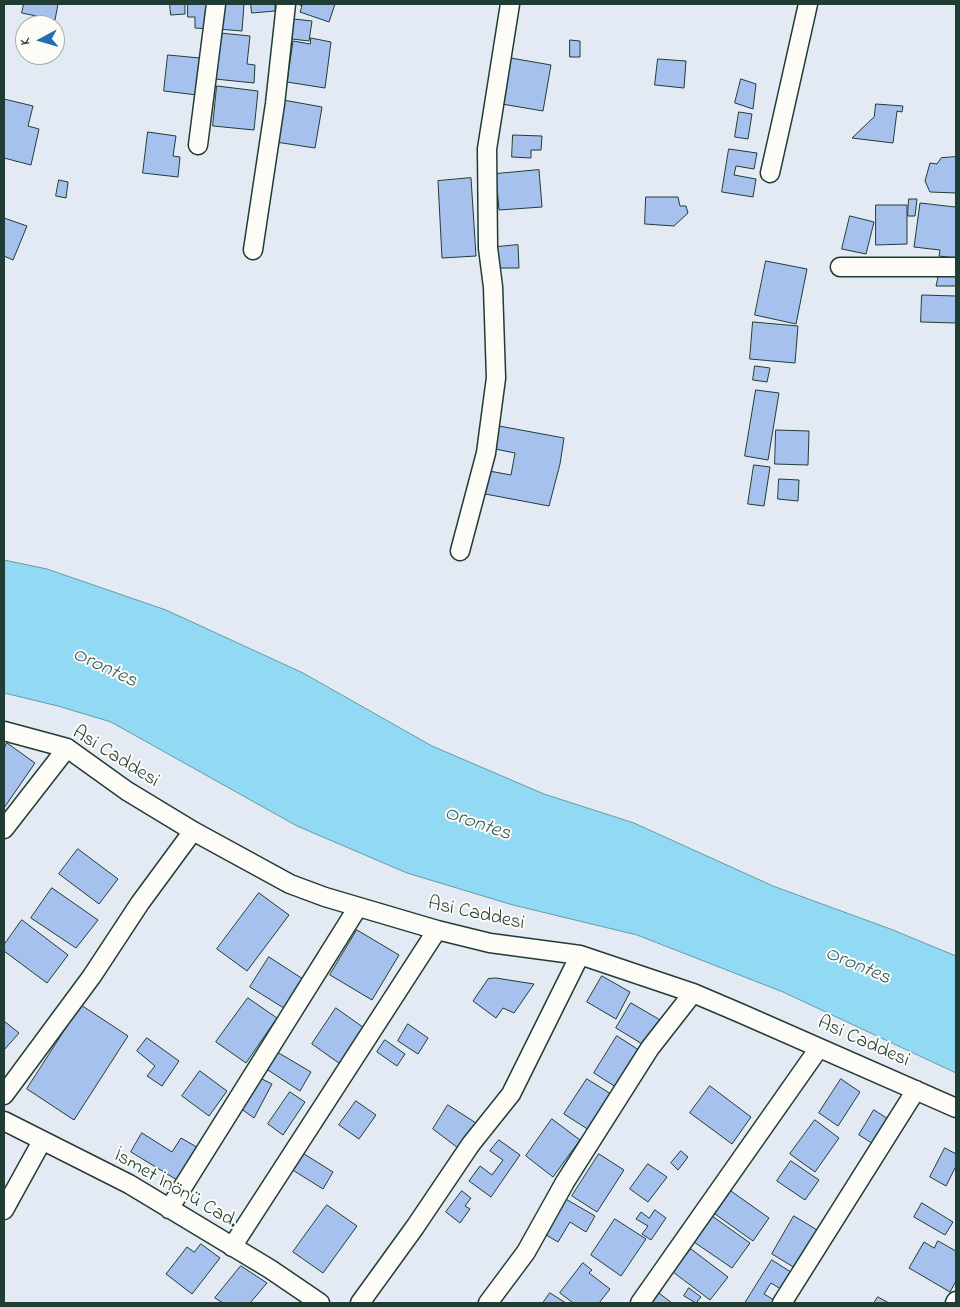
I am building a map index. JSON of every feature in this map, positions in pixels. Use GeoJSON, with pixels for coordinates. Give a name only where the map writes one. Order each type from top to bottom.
{"type":"FeatureCollection","features":[{"type":"Feature","properties":{"kind":"street"},"geometry":{"type":"LineString","coordinates":[[198,145],[216,4]]}},
{"type":"Feature","properties":{"kind":"street"},"geometry":{"type":"LineString","coordinates":[[253,250],[275,104],[286,4]]}},
{"type":"Feature","properties":{"kind":"street"},"geometry":{"type":"LineString","coordinates":[[460,551],[486,453],[496,378],[493,287],[488,248],[486,149],[510,4]]}},
{"type":"Feature","properties":{"kind":"street"},"geometry":{"type":"LineString","coordinates":[[770,173],[808,4]]}},
{"type":"Feature","properties":{"kind":"street"},"geometry":{"type":"LineString","coordinates":[[840,267],[956,267]]}},
{"type":"Feature","properties":{"kind":"street","name":"Asi Caddesi"},"geometry":{"type":"LineString","coordinates":[[4,731],[67,748],[128,791],[192,831],[290,884],[358,907],[490,943],[580,955],[740,1012],[956,1108]]}},
{"type":"Feature","properties":{"kind":"street"},"geometry":{"type":"LineString","coordinates":[[4,829],[67,748]]}},
{"type":"Feature","properties":{"kind":"street"},"geometry":{"type":"LineString","coordinates":[[4,1095],[92,976],[140,903],[192,831]]}},
{"type":"Feature","properties":{"kind":"street"},"geometry":{"type":"LineString","coordinates":[[169,1208],[358,907]]}},
{"type":"Feature","properties":{"kind":"street"},"geometry":{"type":"LineString","coordinates":[[232,1247],[437,930]]}},
{"type":"Feature","properties":{"kind":"street"},"geometry":{"type":"LineString","coordinates":[[360,1303],[415,1228],[471,1144],[512,1094],[580,955]]}},
{"type":"Feature","properties":{"kind":"street"},"geometry":{"type":"LineString","coordinates":[[488,1303],[526,1252],[564,1182],[650,1048],[693,994]]}},
{"type":"Feature","properties":{"kind":"street"},"geometry":{"type":"LineString","coordinates":[[640,1303],[819,1048]]}},
{"type":"Feature","properties":{"kind":"street"},"geometry":{"type":"LineString","coordinates":[[782,1303],[916,1090]]}},
{"type":"Feature","properties":{"kind":"street","name":"İsmet İnönü Cad."},"geometry":{"type":"LineString","coordinates":[[4,1121],[128,1184],[270,1269],[320,1303]]}},
{"type":"Feature","properties":{"kind":"street"},"geometry":{"type":"LineString","coordinates":[[4,1210],[42,1141]]}},
{"type":"Feature","properties":{"kind":"water","name":"Orontes"},"geometry":{"type":"Polygon","coordinates":[[[4,560],[47,569],[166,610],[303,673],[432,746],[544,794],[634,823],[773,886],[893,930],[956,956],[956,1073],[783,992],[637,935],[513,905],[407,873],[297,826],[111,722],[58,706],[4,693],[4,560]]]}},
{"type":"Feature","properties":{"kind":"building"},"geometry":{"type":"Polygon","coordinates":[[[24,4],[58,4],[56,15],[22,13],[24,4]]]}},
{"type":"Feature","properties":{"kind":"building"},"geometry":{"type":"Polygon","coordinates":[[[170,4],[185,4],[185,14],[171,15],[170,4]]]}},
{"type":"Feature","properties":{"kind":"building"},"geometry":{"type":"Polygon","coordinates":[[[188,4],[210,4],[210,29],[195,28],[195,17],[188,17],[188,4]]]}},
{"type":"Feature","properties":{"kind":"building"},"geometry":{"type":"Polygon","coordinates":[[[220,4],[244,4],[242,31],[218,29],[220,4]]]}},
{"type":"Feature","properties":{"kind":"building"},"geometry":{"type":"Polygon","coordinates":[[[251,4],[275,4],[275,11],[252,13],[251,4]]]}},
{"type":"Feature","properties":{"kind":"building"},"geometry":{"type":"Polygon","coordinates":[[[297,4],[335,4],[329,22],[300,12],[302,6],[297,4]]]}},
{"type":"Feature","properties":{"kind":"building"},"geometry":{"type":"Polygon","coordinates":[[[294,19],[312,21],[309,41],[292,39],[294,19]]]}},
{"type":"Feature","properties":{"kind":"building"},"geometry":{"type":"Polygon","coordinates":[[[220,33],[250,36],[247,64],[255,65],[254,83],[215,79],[220,33]]]}},
{"type":"Feature","properties":{"kind":"building"},"geometry":{"type":"Polygon","coordinates":[[[311,38],[331,42],[325,88],[287,82],[293,41],[310,44],[311,38]]]}},
{"type":"Feature","properties":{"kind":"building"},"geometry":{"type":"Polygon","coordinates":[[[570,40],[580,41],[580,57],[570,57],[570,40]]]}},
{"type":"Feature","properties":{"kind":"building"},"geometry":{"type":"Polygon","coordinates":[[[168,55],[200,58],[197,95],[164,91],[168,55]]]}},
{"type":"Feature","properties":{"kind":"building"},"geometry":{"type":"Polygon","coordinates":[[[511,58],[551,65],[543,111],[502,104],[511,58]]]}},
{"type":"Feature","properties":{"kind":"building"},"geometry":{"type":"Polygon","coordinates":[[[658,59],[686,61],[684,88],[655,85],[658,59]]]}},
{"type":"Feature","properties":{"kind":"building"},"geometry":{"type":"Polygon","coordinates":[[[741,79],[756,84],[753,109],[735,103],[741,79]]]}},
{"type":"Feature","properties":{"kind":"building"},"geometry":{"type":"Polygon","coordinates":[[[217,86],[258,91],[254,130],[213,126],[217,86]]]}},
{"type":"Feature","properties":{"kind":"building"},"geometry":{"type":"Polygon","coordinates":[[[4,99],[33,106],[28,126],[39,129],[31,165],[4,158],[4,99]]]}},
{"type":"Feature","properties":{"kind":"building"},"geometry":{"type":"Polygon","coordinates":[[[283,100],[322,107],[315,148],[276,142],[283,100]]]}},
{"type":"Feature","properties":{"kind":"building"},"geometry":{"type":"Polygon","coordinates":[[[876,104],[903,106],[902,112],[897,111],[893,143],[852,138],[874,117],[876,104]]]}},
{"type":"Feature","properties":{"kind":"building"},"geometry":{"type":"Polygon","coordinates":[[[739,112],[752,114],[748,139],[735,137],[739,112]]]}},
{"type":"Feature","properties":{"kind":"building"},"geometry":{"type":"Polygon","coordinates":[[[148,132],[176,136],[173,156],[180,157],[178,177],[143,173],[148,132]]]}},
{"type":"Feature","properties":{"kind":"building"},"geometry":{"type":"Polygon","coordinates":[[[513,135],[542,136],[541,150],[531,150],[531,158],[512,157],[513,135]]]}},
{"type":"Feature","properties":{"kind":"building"},"geometry":{"type":"Polygon","coordinates":[[[729,149],[757,153],[754,169],[736,166],[734,175],[756,179],[753,197],[722,192],[729,149]]]}},
{"type":"Feature","properties":{"kind":"building"},"geometry":{"type":"Polygon","coordinates":[[[956,157],[956,193],[930,192],[925,181],[930,163],[937,164],[941,158],[956,157]]]}},
{"type":"Feature","properties":{"kind":"building"},"geometry":{"type":"Polygon","coordinates":[[[539,170],[542,207],[499,210],[496,174],[539,170]]]}},
{"type":"Feature","properties":{"kind":"building"},"geometry":{"type":"Polygon","coordinates":[[[471,178],[476,256],[442,258],[438,181],[471,178]]]}},
{"type":"Feature","properties":{"kind":"building"},"geometry":{"type":"Polygon","coordinates":[[[59,180],[68,182],[66,198],[56,196],[59,180]]]}},
{"type":"Feature","properties":{"kind":"building"},"geometry":{"type":"Polygon","coordinates":[[[646,197],[678,197],[680,206],[686,206],[688,213],[674,226],[645,224],[646,197]]]}},
{"type":"Feature","properties":{"kind":"building"},"geometry":{"type":"Polygon","coordinates":[[[909,199],[917,199],[915,216],[908,216],[909,199]]]}},
{"type":"Feature","properties":{"kind":"building"},"geometry":{"type":"Polygon","coordinates":[[[956,200],[956,258],[939,256],[940,250],[914,247],[920,203],[955,207],[956,200]]]}},
{"type":"Feature","properties":{"kind":"building"},"geometry":{"type":"Polygon","coordinates":[[[876,205],[907,205],[907,244],[876,245],[876,205]]]}},
{"type":"Feature","properties":{"kind":"building"},"geometry":{"type":"Polygon","coordinates":[[[850,216],[874,222],[866,254],[842,249],[850,216]]]}},
{"type":"Feature","properties":{"kind":"building"},"geometry":{"type":"Polygon","coordinates":[[[4,218],[27,226],[13,260],[4,256],[4,218]]]}},
{"type":"Feature","properties":{"kind":"building"},"geometry":{"type":"Polygon","coordinates":[[[518,245],[519,268],[498,268],[497,247],[518,245]]]}},
{"type":"Feature","properties":{"kind":"building"},"geometry":{"type":"Polygon","coordinates":[[[766,261],[807,269],[796,324],[755,315],[766,261]]]}},
{"type":"Feature","properties":{"kind":"building"},"geometry":{"type":"Polygon","coordinates":[[[956,275],[956,286],[936,286],[938,277],[956,275]]]}},
{"type":"Feature","properties":{"kind":"building"},"geometry":{"type":"Polygon","coordinates":[[[922,295],[956,296],[956,323],[921,322],[922,295]]]}},
{"type":"Feature","properties":{"kind":"building"},"geometry":{"type":"Polygon","coordinates":[[[753,322],[798,326],[795,363],[750,359],[753,322]]]}},
{"type":"Feature","properties":{"kind":"building"},"geometry":{"type":"Polygon","coordinates":[[[755,366],[770,368],[767,382],[753,380],[755,366]]]}},
{"type":"Feature","properties":{"kind":"building"},"geometry":{"type":"Polygon","coordinates":[[[756,390],[779,393],[768,460],[745,456],[756,390]]]}},
{"type":"Feature","properties":{"kind":"building"},"geometry":{"type":"Polygon","coordinates":[[[499,426],[564,438],[560,464],[549,506],[480,493],[484,470],[511,475],[515,453],[495,449],[499,426]]]}},
{"type":"Feature","properties":{"kind":"building"},"geometry":{"type":"Polygon","coordinates":[[[776,430],[809,431],[808,465],[775,464],[776,430]]]}},
{"type":"Feature","properties":{"kind":"building"},"geometry":{"type":"Polygon","coordinates":[[[754,465],[770,467],[764,506],[748,504],[754,465]]]}},
{"type":"Feature","properties":{"kind":"building"},"geometry":{"type":"Polygon","coordinates":[[[779,479],[799,480],[798,501],[778,499],[779,479]]]}},
{"type":"Feature","properties":{"kind":"building"},"geometry":{"type":"Polygon","coordinates":[[[7,743],[35,763],[4,808],[4,749],[7,743]]]}},
{"type":"Feature","properties":{"kind":"building"},"geometry":{"type":"Polygon","coordinates":[[[78,849],[118,879],[99,904],[59,874],[78,849]]]}},
{"type":"Feature","properties":{"kind":"building"},"geometry":{"type":"Polygon","coordinates":[[[52,888],[98,920],[76,948],[31,918],[52,888]]]}},
{"type":"Feature","properties":{"kind":"building"},"geometry":{"type":"Polygon","coordinates":[[[259,893],[289,915],[247,971],[217,949],[259,893]]]}},
{"type":"Feature","properties":{"kind":"building"},"geometry":{"type":"Polygon","coordinates":[[[22,920],[68,955],[47,983],[4,951],[4,945],[22,920]]]}},
{"type":"Feature","properties":{"kind":"building"},"geometry":{"type":"Polygon","coordinates":[[[357,930],[399,955],[372,1000],[330,975],[357,930]]]}},
{"type":"Feature","properties":{"kind":"building"},"geometry":{"type":"Polygon","coordinates":[[[269,957],[306,981],[287,1010],[250,987],[269,957]]]}},
{"type":"Feature","properties":{"kind":"building"},"geometry":{"type":"Polygon","coordinates":[[[602,976],[630,992],[616,1019],[587,1002],[602,976]]]}},
{"type":"Feature","properties":{"kind":"building"},"geometry":{"type":"Polygon","coordinates":[[[496,978],[534,984],[514,1013],[503,1008],[496,1018],[473,1001],[488,979],[496,978]]]}},
{"type":"Feature","properties":{"kind":"building"},"geometry":{"type":"Polygon","coordinates":[[[248,998],[277,1018],[246,1063],[216,1042],[248,998]]]}},
{"type":"Feature","properties":{"kind":"building"},"geometry":{"type":"Polygon","coordinates":[[[631,1003],[662,1021],[647,1047],[616,1028],[631,1003]]]}},
{"type":"Feature","properties":{"kind":"building"},"geometry":{"type":"Polygon","coordinates":[[[81,1005],[128,1036],[74,1120],[27,1089],[81,1005]]]}},
{"type":"Feature","properties":{"kind":"building"},"geometry":{"type":"Polygon","coordinates":[[[336,1008],[367,1030],[343,1066],[312,1044],[336,1008]]]}},
{"type":"Feature","properties":{"kind":"building"},"geometry":{"type":"Polygon","coordinates":[[[4,1021],[19,1033],[4,1050],[4,1021]]]}},
{"type":"Feature","properties":{"kind":"building"},"geometry":{"type":"Polygon","coordinates":[[[408,1024],[428,1038],[418,1054],[398,1041],[408,1024]]]}},
{"type":"Feature","properties":{"kind":"building"},"geometry":{"type":"Polygon","coordinates":[[[617,1036],[642,1052],[619,1089],[594,1073],[617,1036]]]}},
{"type":"Feature","properties":{"kind":"building"},"geometry":{"type":"Polygon","coordinates":[[[147,1038],[179,1061],[162,1086],[147,1076],[155,1066],[137,1051],[147,1038]]]}},
{"type":"Feature","properties":{"kind":"building"},"geometry":{"type":"Polygon","coordinates":[[[385,1040],[405,1054],[397,1066],[377,1052],[385,1040]]]}},
{"type":"Feature","properties":{"kind":"building"},"geometry":{"type":"Polygon","coordinates":[[[277,1052],[311,1072],[300,1091],[268,1070],[277,1052]]]}},
{"type":"Feature","properties":{"kind":"building"},"geometry":{"type":"Polygon","coordinates":[[[200,1071],[227,1091],[209,1116],[182,1096],[200,1071]]]}},
{"type":"Feature","properties":{"kind":"building"},"geometry":{"type":"Polygon","coordinates":[[[258,1077],[272,1084],[254,1118],[240,1108],[258,1077]]]}},
{"type":"Feature","properties":{"kind":"building"},"geometry":{"type":"Polygon","coordinates":[[[587,1079],[611,1094],[589,1130],[564,1114],[587,1079]]]}},
{"type":"Feature","properties":{"kind":"building"},"geometry":{"type":"Polygon","coordinates":[[[841,1079],[860,1092],[838,1126],[819,1113],[841,1079]]]}},
{"type":"Feature","properties":{"kind":"building"},"geometry":{"type":"Polygon","coordinates":[[[710,1086],[751,1117],[732,1144],[690,1113],[710,1086]]]}},
{"type":"Feature","properties":{"kind":"building"},"geometry":{"type":"Polygon","coordinates":[[[290,1092],[305,1102],[283,1135],[268,1124],[290,1092]]]}},
{"type":"Feature","properties":{"kind":"building"},"geometry":{"type":"Polygon","coordinates":[[[356,1101],[376,1115],[359,1139],[339,1125],[356,1101]]]}},
{"type":"Feature","properties":{"kind":"building"},"geometry":{"type":"Polygon","coordinates":[[[448,1105],[479,1125],[462,1151],[433,1129],[448,1105]]]}},
{"type":"Feature","properties":{"kind":"building"},"geometry":{"type":"Polygon","coordinates":[[[874,1110],[893,1122],[878,1147],[859,1135],[874,1110]]]}},
{"type":"Feature","properties":{"kind":"building"},"geometry":{"type":"Polygon","coordinates":[[[552,1119],[580,1140],[553,1177],[526,1156],[552,1119]]]}},
{"type":"Feature","properties":{"kind":"building"},"geometry":{"type":"Polygon","coordinates":[[[815,1120],[839,1138],[815,1172],[790,1154],[815,1120]]]}},
{"type":"Feature","properties":{"kind":"building"},"geometry":{"type":"Polygon","coordinates":[[[142,1133],[172,1152],[181,1138],[202,1150],[182,1183],[131,1152],[142,1133]]]}},
{"type":"Feature","properties":{"kind":"building"},"geometry":{"type":"Polygon","coordinates":[[[499,1140],[520,1155],[491,1197],[469,1181],[480,1166],[492,1175],[503,1160],[490,1151],[499,1140]]]}},
{"type":"Feature","properties":{"kind":"building"},"geometry":{"type":"Polygon","coordinates":[[[945,1148],[956,1154],[956,1166],[946,1186],[930,1177],[945,1148]]]}},
{"type":"Feature","properties":{"kind":"building"},"geometry":{"type":"Polygon","coordinates":[[[681,1151],[688,1157],[678,1170],[671,1163],[681,1151]]]}},
{"type":"Feature","properties":{"kind":"building"},"geometry":{"type":"Polygon","coordinates":[[[301,1152],[333,1172],[323,1189],[291,1169],[301,1152]]]}},
{"type":"Feature","properties":{"kind":"building"},"geometry":{"type":"Polygon","coordinates":[[[599,1154],[624,1170],[597,1212],[572,1196],[599,1154]]]}},
{"type":"Feature","properties":{"kind":"building"},"geometry":{"type":"Polygon","coordinates":[[[791,1161],[819,1180],[805,1200],[777,1181],[791,1161]]]}},
{"type":"Feature","properties":{"kind":"building"},"geometry":{"type":"Polygon","coordinates":[[[648,1164],[667,1177],[648,1202],[630,1189],[648,1164]]]}},
{"type":"Feature","properties":{"kind":"building"},"geometry":{"type":"Polygon","coordinates":[[[462,1191],[471,1198],[465,1206],[470,1209],[460,1223],[446,1212],[462,1191]]]}},
{"type":"Feature","properties":{"kind":"building"},"geometry":{"type":"Polygon","coordinates":[[[731,1191],[769,1218],[753,1241],[715,1214],[731,1191]]]}},
{"type":"Feature","properties":{"kind":"building"},"geometry":{"type":"Polygon","coordinates":[[[564,1198],[595,1216],[586,1232],[570,1222],[558,1242],[543,1233],[564,1198]]]}},
{"type":"Feature","properties":{"kind":"building"},"geometry":{"type":"Polygon","coordinates":[[[922,1203],[953,1222],[945,1235],[914,1217],[922,1203]]]}},
{"type":"Feature","properties":{"kind":"building"},"geometry":{"type":"Polygon","coordinates":[[[327,1205],[357,1226],[323,1273],[293,1252],[327,1205]]]}},
{"type":"Feature","properties":{"kind":"building"},"geometry":{"type":"Polygon","coordinates":[[[655,1210],[666,1218],[651,1240],[642,1234],[648,1226],[636,1219],[641,1212],[649,1218],[655,1210]]]}},
{"type":"Feature","properties":{"kind":"building"},"geometry":{"type":"Polygon","coordinates":[[[712,1216],[750,1243],[732,1268],[694,1242],[712,1216]]]}},
{"type":"Feature","properties":{"kind":"building"},"geometry":{"type":"Polygon","coordinates":[[[794,1216],[822,1233],[800,1271],[772,1254],[794,1216]]]}},
{"type":"Feature","properties":{"kind":"building"},"geometry":{"type":"Polygon","coordinates":[[[615,1219],[646,1239],[621,1276],[591,1255],[615,1219]]]}},
{"type":"Feature","properties":{"kind":"building"},"geometry":{"type":"Polygon","coordinates":[[[938,1241],[956,1251],[956,1281],[950,1292],[909,1268],[924,1242],[934,1248],[938,1241]]]}},
{"type":"Feature","properties":{"kind":"building"},"geometry":{"type":"Polygon","coordinates":[[[201,1244],[220,1258],[192,1294],[166,1274],[187,1247],[194,1252],[201,1244]]]}},
{"type":"Feature","properties":{"kind":"building"},"geometry":{"type":"Polygon","coordinates":[[[691,1249],[728,1277],[710,1300],[673,1272],[691,1249]]]}},
{"type":"Feature","properties":{"kind":"building"},"geometry":{"type":"Polygon","coordinates":[[[772,1260],[797,1276],[787,1293],[771,1283],[764,1294],[779,1303],[745,1303],[772,1260]]]}},
{"type":"Feature","properties":{"kind":"building"},"geometry":{"type":"Polygon","coordinates":[[[583,1263],[592,1270],[589,1273],[610,1289],[599,1303],[573,1303],[560,1293],[583,1263]]]}},
{"type":"Feature","properties":{"kind":"building"},"geometry":{"type":"Polygon","coordinates":[[[241,1266],[267,1283],[250,1303],[223,1303],[215,1298],[241,1266]]]}},
{"type":"Feature","properties":{"kind":"building"},"geometry":{"type":"Polygon","coordinates":[[[689,1288],[701,1297],[696,1303],[684,1296],[689,1288]]]}},
{"type":"Feature","properties":{"kind":"building"},"geometry":{"type":"Polygon","coordinates":[[[655,1290],[672,1303],[645,1303],[655,1290]]]}},
{"type":"Feature","properties":{"kind":"building"},"geometry":{"type":"Polygon","coordinates":[[[550,1293],[566,1303],[543,1303],[550,1293]]]}},
{"type":"Feature","properties":{"kind":"building"},"geometry":{"type":"Polygon","coordinates":[[[878,1297],[889,1303],[874,1303],[878,1297]]]}}]}
